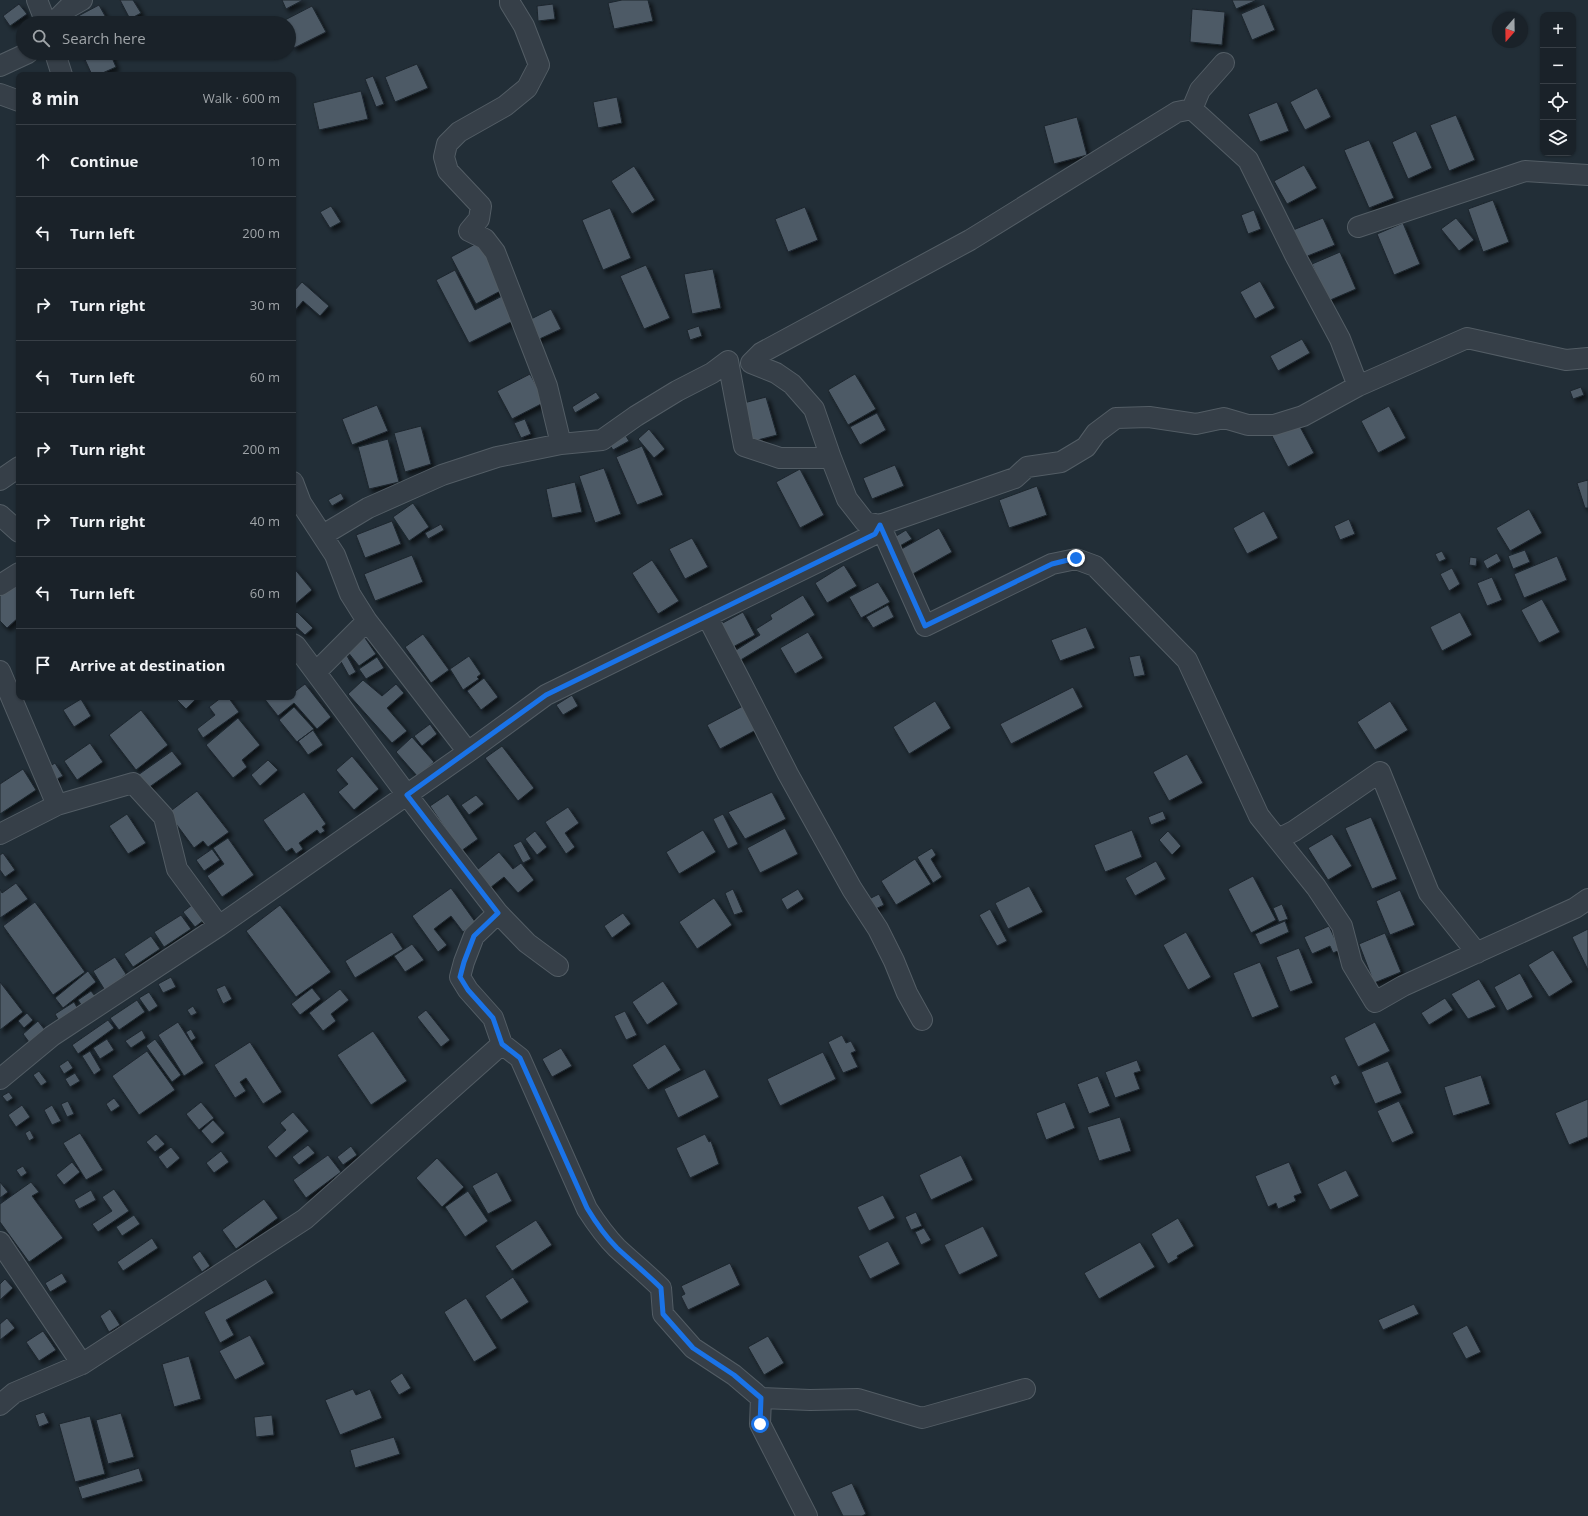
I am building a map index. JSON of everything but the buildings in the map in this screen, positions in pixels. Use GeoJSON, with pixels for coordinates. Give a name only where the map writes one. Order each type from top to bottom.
{"type":"FeatureCollection","features":[{"type":"Feature","properties":{"kind":"street"},"geometry":{"type":"LineString","coordinates":[[37,0],[43,16]]}},
{"type":"Feature","properties":{"kind":"street"},"geometry":{"type":"LineString","coordinates":[[60,16],[68,8],[82,0]]}},
{"type":"Feature","properties":{"kind":"street"},"geometry":{"type":"LineString","coordinates":[[510,0],[510,3],[524,26],[539,65],[527,88],[505,106],[459,132],[446,144],[444,158],[448,170],[481,206],[479,219],[469,231],[485,239],[495,252],[547,386],[561,444]]}},
{"type":"Feature","properties":{"kind":"street"},"geometry":{"type":"LineString","coordinates":[[0,66],[16,59]]}},
{"type":"Feature","properties":{"kind":"street"},"geometry":{"type":"LineString","coordinates":[[57,60],[61,72]]}},
{"type":"Feature","properties":{"kind":"street"},"geometry":{"type":"LineString","coordinates":[[1192,109],[1200,90],[1224,63]]}},
{"type":"Feature","properties":{"kind":"street"},"geometry":{"type":"LineString","coordinates":[[0,94],[16,100]]}},
{"type":"Feature","properties":{"kind":"street"},"geometry":{"type":"LineString","coordinates":[[1192,109],[1248,160],[1295,255],[1340,339],[1358,386]]}},
{"type":"Feature","properties":{"kind":"street"},"geometry":{"type":"LineString","coordinates":[[1192,109],[1177,112],[970,240],[761,353],[751,363],[776,373],[792,384],[814,409],[847,498],[865,522],[880,525],[1015,478],[1027,467],[1061,462],[1086,447],[1096,433],[1116,418],[1149,417],[1196,424],[1224,418],[1248,425],[1274,425],[1303,416],[1358,386],[1467,338],[1566,360],[1588,358]]}},
{"type":"Feature","properties":{"kind":"street"},"geometry":{"type":"LineString","coordinates":[[1358,227],[1525,171],[1588,175]]}},
{"type":"Feature","properties":{"kind":"street"},"geometry":{"type":"LineString","coordinates":[[323,536],[368,508],[442,475],[497,457],[561,444],[602,440],[636,416],[677,391],[712,373],[728,361],[744,446],[780,458],[831,458]]}},
{"type":"Feature","properties":{"kind":"street"},"geometry":{"type":"LineString","coordinates":[[0,480],[16,469]]}},
{"type":"Feature","properties":{"kind":"street"},"geometry":{"type":"LineString","coordinates":[[296,490],[301,503],[335,555],[350,594],[367,621],[468,752]]}},
{"type":"Feature","properties":{"kind":"street"},"geometry":{"type":"LineString","coordinates":[[0,515],[16,529]]}},
{"type":"Feature","properties":{"kind":"street"},"geometry":{"type":"LineString","coordinates":[[3,1074],[52,1036],[219,926],[468,752],[546,695],[875,534],[880,525]]}},
{"type":"Feature","properties":{"kind":"street"},"geometry":{"type":"LineString","coordinates":[[880,525],[925,626],[1052,564],[1076,558],[1095,566],[1187,660],[1259,816],[1316,887],[1342,926],[1352,964],[1376,1002],[1404,986],[1532,926],[1575,908],[1588,899]]}},
{"type":"Feature","properties":{"kind":"street"},"geometry":{"type":"LineString","coordinates":[[0,584],[16,575]]}},
{"type":"Feature","properties":{"kind":"street"},"geometry":{"type":"LineString","coordinates":[[706,616],[792,780],[852,889],[878,929],[894,961],[907,993],[922,1020]]}},
{"type":"Feature","properties":{"kind":"street"},"geometry":{"type":"LineString","coordinates":[[316,672],[367,621]]}},
{"type":"Feature","properties":{"kind":"street"},"geometry":{"type":"LineString","coordinates":[[296,646],[407,795],[498,913],[528,943],[558,966]]}},
{"type":"Feature","properties":{"kind":"street"},"geometry":{"type":"LineString","coordinates":[[0,672],[57,805]]}},
{"type":"Feature","properties":{"kind":"street"},"geometry":{"type":"LineString","coordinates":[[1278,839],[1294,830],[1380,772],[1429,893],[1477,953]]}},
{"type":"Feature","properties":{"kind":"street"},"geometry":{"type":"LineString","coordinates":[[0,834],[57,805],[133,783],[164,817],[177,869],[219,926]]}},
{"type":"Feature","properties":{"kind":"street"},"geometry":{"type":"LineString","coordinates":[[498,913],[474,936],[460,977],[468,990],[493,1018],[502,1044],[520,1058],[574,1181],[587,1208],[601,1231],[617,1248],[642,1269],[661,1288],[663,1314],[693,1348],[734,1375],[761,1398],[810,1400],[858,1399],[922,1418],[1025,1389]]}},
{"type":"Feature","properties":{"kind":"street"},"geometry":{"type":"LineString","coordinates":[[0,1405],[14,1393],[82,1364],[305,1219],[502,1044]]}},
{"type":"Feature","properties":{"kind":"street"},"geometry":{"type":"LineString","coordinates":[[0,1242],[82,1364]]}},
{"type":"Feature","properties":{"kind":"street"},"geometry":{"type":"LineString","coordinates":[[761,1398],[760,1424],[807,1516]]}},
{"type":"Feature","properties":{"kind":"route"},"geometry":{"type":"LineString","coordinates":[[760,1424],[761,1398],[734,1375],[693,1348],[663,1314],[661,1288],[642,1269],[617,1248],[601,1231],[587,1208],[520,1058],[502,1044],[493,1018],[468,990],[460,977],[474,936],[498,913],[407,795],[546,695],[875,534],[880,525],[925,626],[1052,564],[1076,558]]}}]}
